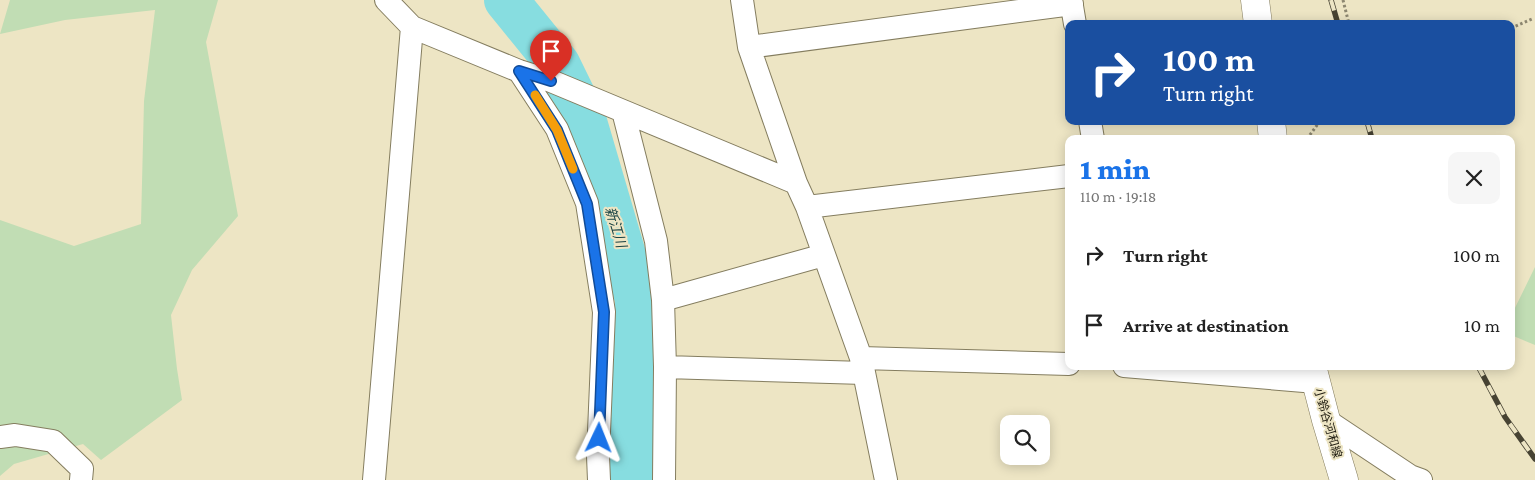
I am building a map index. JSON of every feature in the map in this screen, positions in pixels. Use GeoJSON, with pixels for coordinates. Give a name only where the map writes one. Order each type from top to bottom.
{"type":"FeatureCollection","features":[{"type":"Feature","properties":{"kind":"main road"},"geometry":{"type":"LineString","coordinates":[[1255,0],[1258,20]]}},
{"type":"Feature","properties":{"kind":"main road","name":"小鈴谷河和線"},"geometry":{"type":"LineString","coordinates":[[1314,374],[1344,480]]}},
{"type":"Feature","properties":{"kind":"street"},"geometry":{"type":"LineString","coordinates":[[386,0],[412,27],[519,71],[551,81],[623,110],[796,183]]}},
{"type":"Feature","properties":{"kind":"street"},"geometry":{"type":"LineString","coordinates":[[742,0],[749,47],[796,183],[807,207],[863,366],[886,480]]}},
{"type":"Feature","properties":{"kind":"street"},"geometry":{"type":"LineString","coordinates":[[749,47],[1073,9]]}},
{"type":"Feature","properties":{"kind":"street"},"geometry":{"type":"LineString","coordinates":[[374,480],[412,27]]}},
{"type":"Feature","properties":{"kind":"street"},"geometry":{"type":"LineString","coordinates":[[519,71],[557,130],[587,204],[604,312],[598,456],[599,480]]}},
{"type":"Feature","properties":{"kind":"street"},"geometry":{"type":"LineString","coordinates":[[623,110],[656,241],[663,300],[665,368],[664,480]]}},
{"type":"Feature","properties":{"kind":"street"},"geometry":{"type":"LineString","coordinates":[[807,207],[1065,176]]}},
{"type":"Feature","properties":{"kind":"street"},"geometry":{"type":"LineString","coordinates":[[663,300],[824,255]]}},
{"type":"Feature","properties":{"kind":"street"},"geometry":{"type":"LineString","coordinates":[[665,368],[1065,364]]}},
{"type":"Feature","properties":{"kind":"street"},"geometry":{"type":"LineString","coordinates":[[1219,370],[1314,374]]}},
{"type":"Feature","properties":{"kind":"street"},"geometry":{"type":"LineString","coordinates":[[1326,420],[1410,476],[1421,480]]}},
{"type":"Feature","properties":{"kind":"street"},"geometry":{"type":"LineString","coordinates":[[0,437],[16,435],[53,441],[82,469],[81,480]]}},
{"type":"Feature","properties":{"kind":"path"},"geometry":{"type":"LineString","coordinates":[[1343,0],[1348,20]]}},
{"type":"Feature","properties":{"kind":"path"},"geometry":{"type":"LineString","coordinates":[[1515,26],[1532,19]]}},
{"type":"Feature","properties":{"kind":"green space"},"geometry":{"type":"Polygon","coordinates":[[[10,0],[218,0],[206,42],[238,216],[192,270],[171,315],[182,400],[101,460],[83,444],[14,464],[0,476],[0,220],[74,246],[141,224],[144,101],[155,10],[65,20],[0,34],[10,0]]]}},
{"type":"Feature","properties":{"kind":"green space"},"geometry":{"type":"Polygon","coordinates":[[[1535,267],[1535,345],[1515,337],[1515,308],[1535,267]]]}},
{"type":"Feature","properties":{"kind":"waterway","name":"新江川"},"geometry":{"type":"LineString","coordinates":[[506,0],[558,64],[583,115],[637,299],[631,480]]}},
{"type":"Feature","properties":{"kind":"railway"},"geometry":{"type":"LineString","coordinates":[[1331,0],[1337,20]]}},
{"type":"Feature","properties":{"kind":"railway"},"geometry":{"type":"LineString","coordinates":[[1368,125],[1371,135]]}},
{"type":"Feature","properties":{"kind":"railway"},"geometry":{"type":"LineString","coordinates":[[1480,370],[1505,417],[1535,459]]}},
{"type":"Feature","properties":{"kind":"slow traffic"},"geometry":{"type":"LineString","coordinates":[[535,95],[557,130],[573,169]]}},
{"type":"Feature","properties":{"kind":"route"},"geometry":{"type":"LineString","coordinates":[[551,81],[519,71],[557,130],[587,204],[604,312],[599,438]]}}]}
